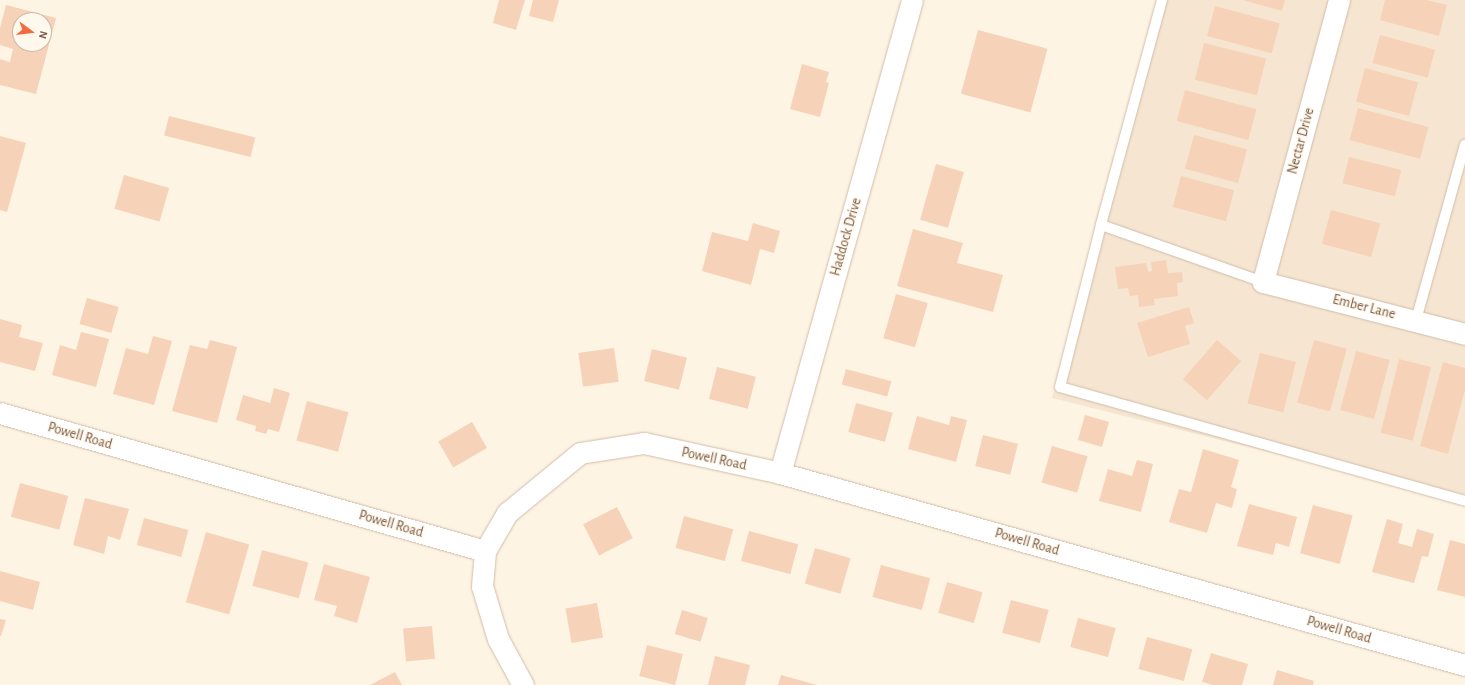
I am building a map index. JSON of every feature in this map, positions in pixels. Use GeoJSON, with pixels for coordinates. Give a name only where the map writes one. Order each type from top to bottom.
{"type":"FeatureCollection","features":[{"type":"Feature","properties":{"kind":"street","name":"Haddock Drive"},"geometry":{"type":"LineString","coordinates":[[780,473],[912,0]]}},
{"type":"Feature","properties":{"kind":"street","name":"Nectar Drive"},"geometry":{"type":"LineString","coordinates":[[1263,282],[1339,0]]}},
{"type":"Feature","properties":{"kind":"street","name":"Ember Lane"},"geometry":{"type":"LineString","coordinates":[[1263,282],[1416,320],[1465,334]]}},
{"type":"Feature","properties":{"kind":"street","name":"Powell Road"},"geometry":{"type":"LineString","coordinates":[[0,414],[485,551],[506,513],[580,453],[644,443],[780,473],[1465,665]]}},
{"type":"Feature","properties":{"kind":"street"},"geometry":{"type":"LineString","coordinates":[[485,551],[482,586],[498,639],[523,685]]}},
{"type":"Feature","properties":{"kind":"lane"},"geometry":{"type":"LineString","coordinates":[[1162,0],[1101,225],[1060,387],[1465,501]]}},
{"type":"Feature","properties":{"kind":"lane"},"geometry":{"type":"LineString","coordinates":[[1416,320],[1465,145]]}},
{"type":"Feature","properties":{"kind":"lane"},"geometry":{"type":"LineString","coordinates":[[1101,225],[1263,282]]}},
{"type":"Feature","properties":{"kind":"shaded area"},"geometry":{"type":"Polygon","coordinates":[[[1159,0],[1465,0],[1465,501],[1052,398],[1159,0]]]}},
{"type":"Feature","properties":{"kind":"building"},"geometry":{"type":"Polygon","coordinates":[[[499,0],[525,0],[516,30],[493,23],[499,0]]]}},
{"type":"Feature","properties":{"kind":"building"},"geometry":{"type":"Polygon","coordinates":[[[533,0],[559,0],[553,22],[529,16],[533,0]]]}},
{"type":"Feature","properties":{"kind":"building"},"geometry":{"type":"Polygon","coordinates":[[[1243,0],[1285,0],[1282,11],[1243,0]]]}},
{"type":"Feature","properties":{"kind":"building"},"geometry":{"type":"Polygon","coordinates":[[[1385,0],[1427,0],[1447,5],[1439,36],[1380,20],[1385,0]]]}},
{"type":"Feature","properties":{"kind":"building"},"geometry":{"type":"Polygon","coordinates":[[[6,5],[33,12],[12,12],[12,49],[0,45],[0,28],[6,5]]]}},
{"type":"Feature","properties":{"kind":"building"},"geometry":{"type":"Polygon","coordinates":[[[1215,6],[1280,23],[1272,53],[1207,36],[1215,6]]]}},
{"type":"Feature","properties":{"kind":"building"},"geometry":{"type":"Polygon","coordinates":[[[52,17],[56,18],[52,33],[52,17]]]}},
{"type":"Feature","properties":{"kind":"building"},"geometry":{"type":"Polygon","coordinates":[[[978,30],[1048,49],[1030,112],[961,94],[978,30]]]}},
{"type":"Feature","properties":{"kind":"building"},"geometry":{"type":"Polygon","coordinates":[[[1380,35],[1435,50],[1428,78],[1372,63],[1380,35]]]}},
{"type":"Feature","properties":{"kind":"building"},"geometry":{"type":"Polygon","coordinates":[[[1204,43],[1266,58],[1257,95],[1195,80],[1204,43]]]}},
{"type":"Feature","properties":{"kind":"building"},"geometry":{"type":"Polygon","coordinates":[[[12,52],[47,52],[36,94],[0,85],[0,59],[10,62],[12,52]]]}},
{"type":"Feature","properties":{"kind":"building"},"geometry":{"type":"Polygon","coordinates":[[[802,64],[829,72],[826,82],[829,83],[820,117],[790,109],[802,64]]]}},
{"type":"Feature","properties":{"kind":"building"},"geometry":{"type":"Polygon","coordinates":[[[1365,68],[1418,82],[1409,116],[1356,102],[1365,68]]]}},
{"type":"Feature","properties":{"kind":"building"},"geometry":{"type":"Polygon","coordinates":[[[1185,90],[1256,109],[1248,140],[1177,121],[1185,90]]]}},
{"type":"Feature","properties":{"kind":"building"},"geometry":{"type":"Polygon","coordinates":[[[1358,108],[1429,127],[1420,159],[1349,140],[1358,108]]]}},
{"type":"Feature","properties":{"kind":"building"},"geometry":{"type":"Polygon","coordinates":[[[169,116],[255,138],[251,157],[164,135],[169,116]]]}},
{"type":"Feature","properties":{"kind":"building"},"geometry":{"type":"Polygon","coordinates":[[[1194,135],[1247,149],[1238,183],[1185,169],[1194,135]]]}},
{"type":"Feature","properties":{"kind":"building"},"geometry":{"type":"Polygon","coordinates":[[[0,136],[26,143],[7,212],[0,210],[0,136]]]}},
{"type":"Feature","properties":{"kind":"building"},"geometry":{"type":"Polygon","coordinates":[[[1349,157],[1401,170],[1395,196],[1342,183],[1349,157]]]}},
{"type":"Feature","properties":{"kind":"building"},"geometry":{"type":"Polygon","coordinates":[[[936,164],[964,172],[948,228],[920,220],[936,164]]]}},
{"type":"Feature","properties":{"kind":"building"},"geometry":{"type":"Polygon","coordinates":[[[124,175],[169,188],[160,222],[114,209],[124,175]]]}},
{"type":"Feature","properties":{"kind":"building"},"geometry":{"type":"Polygon","coordinates":[[[1181,176],[1234,190],[1226,221],[1173,207],[1181,176]]]}},
{"type":"Feature","properties":{"kind":"building"},"geometry":{"type":"Polygon","coordinates":[[[1331,210],[1380,223],[1371,257],[1322,244],[1331,210]]]}},
{"type":"Feature","properties":{"kind":"building"},"geometry":{"type":"Polygon","coordinates":[[[753,223],[780,231],[774,253],[760,249],[751,285],[702,271],[712,232],[748,241],[753,223]]]}},
{"type":"Feature","properties":{"kind":"building"},"geometry":{"type":"Polygon","coordinates":[[[913,229],[963,243],[957,263],[1003,275],[993,312],[897,286],[913,229]]]}},
{"type":"Feature","properties":{"kind":"building"},"geometry":{"type":"Polygon","coordinates":[[[1166,260],[1168,273],[1182,272],[1183,282],[1177,283],[1178,296],[1154,299],[1155,305],[1139,307],[1138,295],[1130,296],[1128,288],[1118,289],[1115,267],[1146,263],[1148,272],[1152,271],[1151,262],[1166,260]]]}},
{"type":"Feature","properties":{"kind":"building"},"geometry":{"type":"Polygon","coordinates":[[[896,294],[928,303],[915,347],[883,338],[896,294]]]}},
{"type":"Feature","properties":{"kind":"building"},"geometry":{"type":"Polygon","coordinates":[[[87,298],[119,307],[111,333],[80,324],[87,298]]]}},
{"type":"Feature","properties":{"kind":"building"},"geometry":{"type":"Polygon","coordinates":[[[1189,307],[1194,323],[1185,326],[1190,344],[1148,357],[1137,323],[1189,307]]]}},
{"type":"Feature","properties":{"kind":"building"},"geometry":{"type":"Polygon","coordinates":[[[0,319],[22,325],[19,337],[43,343],[35,371],[0,362],[0,319]]]}},
{"type":"Feature","properties":{"kind":"building"},"geometry":{"type":"Polygon","coordinates":[[[81,332],[109,339],[96,387],[52,375],[60,345],[76,350],[81,332]]]}},
{"type":"Feature","properties":{"kind":"building"},"geometry":{"type":"Polygon","coordinates":[[[153,336],[172,341],[154,405],[113,394],[126,348],[148,354],[153,336]]]}},
{"type":"Feature","properties":{"kind":"building"},"geometry":{"type":"Polygon","coordinates":[[[210,340],[237,347],[217,423],[172,411],[190,345],[207,349],[210,340]]]}},
{"type":"Feature","properties":{"kind":"building"},"geometry":{"type":"Polygon","coordinates":[[[1217,340],[1241,361],[1207,400],[1183,379],[1217,340]]]}},
{"type":"Feature","properties":{"kind":"building"},"geometry":{"type":"Polygon","coordinates":[[[1314,340],[1347,349],[1330,412],[1297,403],[1314,340]]]}},
{"type":"Feature","properties":{"kind":"building"},"geometry":{"type":"Polygon","coordinates":[[[614,348],[619,382],[583,387],[578,353],[614,348]]]}},
{"type":"Feature","properties":{"kind":"building"},"geometry":{"type":"Polygon","coordinates":[[[652,349],[687,358],[679,390],[644,381],[652,349]]]}},
{"type":"Feature","properties":{"kind":"building"},"geometry":{"type":"Polygon","coordinates":[[[1356,351],[1390,360],[1374,419],[1340,410],[1356,351]]]}},
{"type":"Feature","properties":{"kind":"building"},"geometry":{"type":"Polygon","coordinates":[[[1260,353],[1296,362],[1283,412],[1247,403],[1260,353]]]}},
{"type":"Feature","properties":{"kind":"building"},"geometry":{"type":"Polygon","coordinates":[[[1399,359],[1431,367],[1413,441],[1381,433],[1399,359]]]}},
{"type":"Feature","properties":{"kind":"building"},"geometry":{"type":"Polygon","coordinates":[[[1443,362],[1465,368],[1465,390],[1448,454],[1420,446],[1443,362]]]}},
{"type":"Feature","properties":{"kind":"building"},"geometry":{"type":"Polygon","coordinates":[[[717,367],[756,377],[748,409],[709,399],[717,367]]]}},
{"type":"Feature","properties":{"kind":"building"},"geometry":{"type":"Polygon","coordinates":[[[846,369],[891,381],[887,397],[842,384],[846,369]]]}},
{"type":"Feature","properties":{"kind":"building"},"geometry":{"type":"Polygon","coordinates":[[[274,388],[290,393],[279,432],[268,429],[266,434],[255,431],[256,426],[236,420],[243,395],[270,403],[274,388]]]}},
{"type":"Feature","properties":{"kind":"building"},"geometry":{"type":"Polygon","coordinates":[[[307,401],[349,412],[338,452],[296,441],[307,401]]]}},
{"type":"Feature","properties":{"kind":"building"},"geometry":{"type":"Polygon","coordinates":[[[856,403],[893,413],[885,442],[848,432],[856,403]]]}},
{"type":"Feature","properties":{"kind":"building"},"geometry":{"type":"Polygon","coordinates":[[[1085,415],[1109,422],[1102,447],[1078,440],[1085,415]]]}},
{"type":"Feature","properties":{"kind":"building"},"geometry":{"type":"Polygon","coordinates":[[[917,416],[949,425],[951,416],[967,420],[956,462],[908,449],[917,416]]]}},
{"type":"Feature","properties":{"kind":"building"},"geometry":{"type":"Polygon","coordinates":[[[472,422],[487,448],[453,467],[438,442],[472,422]]]}},
{"type":"Feature","properties":{"kind":"building"},"geometry":{"type":"Polygon","coordinates":[[[983,435],[1018,444],[1010,475],[975,466],[983,435]]]}},
{"type":"Feature","properties":{"kind":"building"},"geometry":{"type":"Polygon","coordinates":[[[1052,446],[1088,456],[1077,493],[1042,483],[1052,446]]]}},
{"type":"Feature","properties":{"kind":"building"},"geometry":{"type":"Polygon","coordinates":[[[1203,449],[1239,460],[1231,487],[1237,489],[1232,508],[1216,503],[1207,533],[1169,522],[1179,489],[1191,492],[1203,449]]]}},
{"type":"Feature","properties":{"kind":"building"},"geometry":{"type":"Polygon","coordinates":[[[1137,460],[1153,464],[1141,512],[1099,501],[1108,469],[1132,476],[1137,460]]]}},
{"type":"Feature","properties":{"kind":"building"},"geometry":{"type":"Polygon","coordinates":[[[20,483],[68,496],[59,530],[11,517],[20,483]]]}},
{"type":"Feature","properties":{"kind":"building"},"geometry":{"type":"Polygon","coordinates":[[[85,498],[129,509],[120,540],[108,536],[104,554],[73,545],[85,498]]]}},
{"type":"Feature","properties":{"kind":"building"},"geometry":{"type":"Polygon","coordinates":[[[1249,504],[1297,517],[1289,547],[1276,543],[1273,555],[1237,546],[1249,504]]]}},
{"type":"Feature","properties":{"kind":"building"},"geometry":{"type":"Polygon","coordinates":[[[1313,505],[1353,516],[1340,564],[1300,553],[1313,505]]]}},
{"type":"Feature","properties":{"kind":"building"},"geometry":{"type":"Polygon","coordinates":[[[617,507],[633,538],[599,555],[583,524],[617,507]]]}},
{"type":"Feature","properties":{"kind":"building"},"geometry":{"type":"Polygon","coordinates":[[[684,516],[733,529],[725,561],[675,548],[684,516]]]}},
{"type":"Feature","properties":{"kind":"building"},"geometry":{"type":"Polygon","coordinates":[[[144,518],[188,530],[181,557],[137,545],[144,518]]]}},
{"type":"Feature","properties":{"kind":"building"},"geometry":{"type":"Polygon","coordinates":[[[1387,519],[1403,524],[1398,543],[1412,547],[1417,529],[1434,534],[1428,557],[1422,556],[1414,583],[1372,572],[1387,519]]]}},
{"type":"Feature","properties":{"kind":"building"},"geometry":{"type":"Polygon","coordinates":[[[749,531],[798,544],[790,574],[741,561],[749,531]]]}},
{"type":"Feature","properties":{"kind":"building"},"geometry":{"type":"Polygon","coordinates":[[[206,532],[249,544],[229,615],[186,602],[206,532]]]}},
{"type":"Feature","properties":{"kind":"building"},"geometry":{"type":"Polygon","coordinates":[[[1450,540],[1465,544],[1465,597],[1437,590],[1450,540]]]}},
{"type":"Feature","properties":{"kind":"building"},"geometry":{"type":"Polygon","coordinates":[[[815,548],[851,558],[840,594],[805,584],[815,548]]]}},
{"type":"Feature","properties":{"kind":"building"},"geometry":{"type":"Polygon","coordinates":[[[262,550],[308,562],[299,598],[252,586],[262,550]]]}},
{"type":"Feature","properties":{"kind":"building"},"geometry":{"type":"Polygon","coordinates":[[[324,564],[370,577],[357,623],[334,616],[337,606],[314,600],[324,564]]]}},
{"type":"Feature","properties":{"kind":"building"},"geometry":{"type":"Polygon","coordinates":[[[881,565],[930,578],[922,610],[872,597],[881,565]]]}},
{"type":"Feature","properties":{"kind":"building"},"geometry":{"type":"Polygon","coordinates":[[[0,571],[40,582],[33,610],[0,601],[0,571]]]}},
{"type":"Feature","properties":{"kind":"building"},"geometry":{"type":"Polygon","coordinates":[[[947,582],[983,592],[974,623],[938,613],[947,582]]]}},
{"type":"Feature","properties":{"kind":"building"},"geometry":{"type":"Polygon","coordinates":[[[1011,600],[1049,610],[1040,643],[1002,633],[1011,600]]]}},
{"type":"Feature","properties":{"kind":"building"},"geometry":{"type":"Polygon","coordinates":[[[597,603],[603,637],[572,643],[565,609],[597,603]]]}},
{"type":"Feature","properties":{"kind":"building"},"geometry":{"type":"Polygon","coordinates":[[[682,610],[708,618],[701,642],[675,634],[682,610]]]}},
{"type":"Feature","properties":{"kind":"building"},"geometry":{"type":"Polygon","coordinates":[[[1078,618],[1116,628],[1108,657],[1070,647],[1078,618]]]}},
{"type":"Feature","properties":{"kind":"building"},"geometry":{"type":"Polygon","coordinates":[[[0,619],[6,620],[1,636],[0,636],[0,619]]]}},
{"type":"Feature","properties":{"kind":"building"},"geometry":{"type":"Polygon","coordinates":[[[432,626],[435,659],[406,661],[403,629],[432,626]]]}},
{"type":"Feature","properties":{"kind":"building"},"geometry":{"type":"Polygon","coordinates":[[[1147,637],[1192,649],[1184,681],[1138,669],[1147,637]]]}},
{"type":"Feature","properties":{"kind":"building"},"geometry":{"type":"Polygon","coordinates":[[[647,645],[683,654],[675,685],[639,676],[647,645]]]}},
{"type":"Feature","properties":{"kind":"building"},"geometry":{"type":"Polygon","coordinates":[[[1211,653],[1248,664],[1242,685],[1213,685],[1202,682],[1211,653]]]}},
{"type":"Feature","properties":{"kind":"building"},"geometry":{"type":"Polygon","coordinates":[[[715,656],[750,665],[745,685],[708,685],[715,656]]]}},
{"type":"Feature","properties":{"kind":"building"},"geometry":{"type":"Polygon","coordinates":[[[1277,670],[1314,681],[1313,685],[1273,685],[1277,670]]]}},
{"type":"Feature","properties":{"kind":"building"},"geometry":{"type":"Polygon","coordinates":[[[395,672],[402,685],[370,685],[395,672]]]}},
{"type":"Feature","properties":{"kind":"building"},"geometry":{"type":"Polygon","coordinates":[[[781,675],[817,685],[778,685],[781,675]]]}}]}
